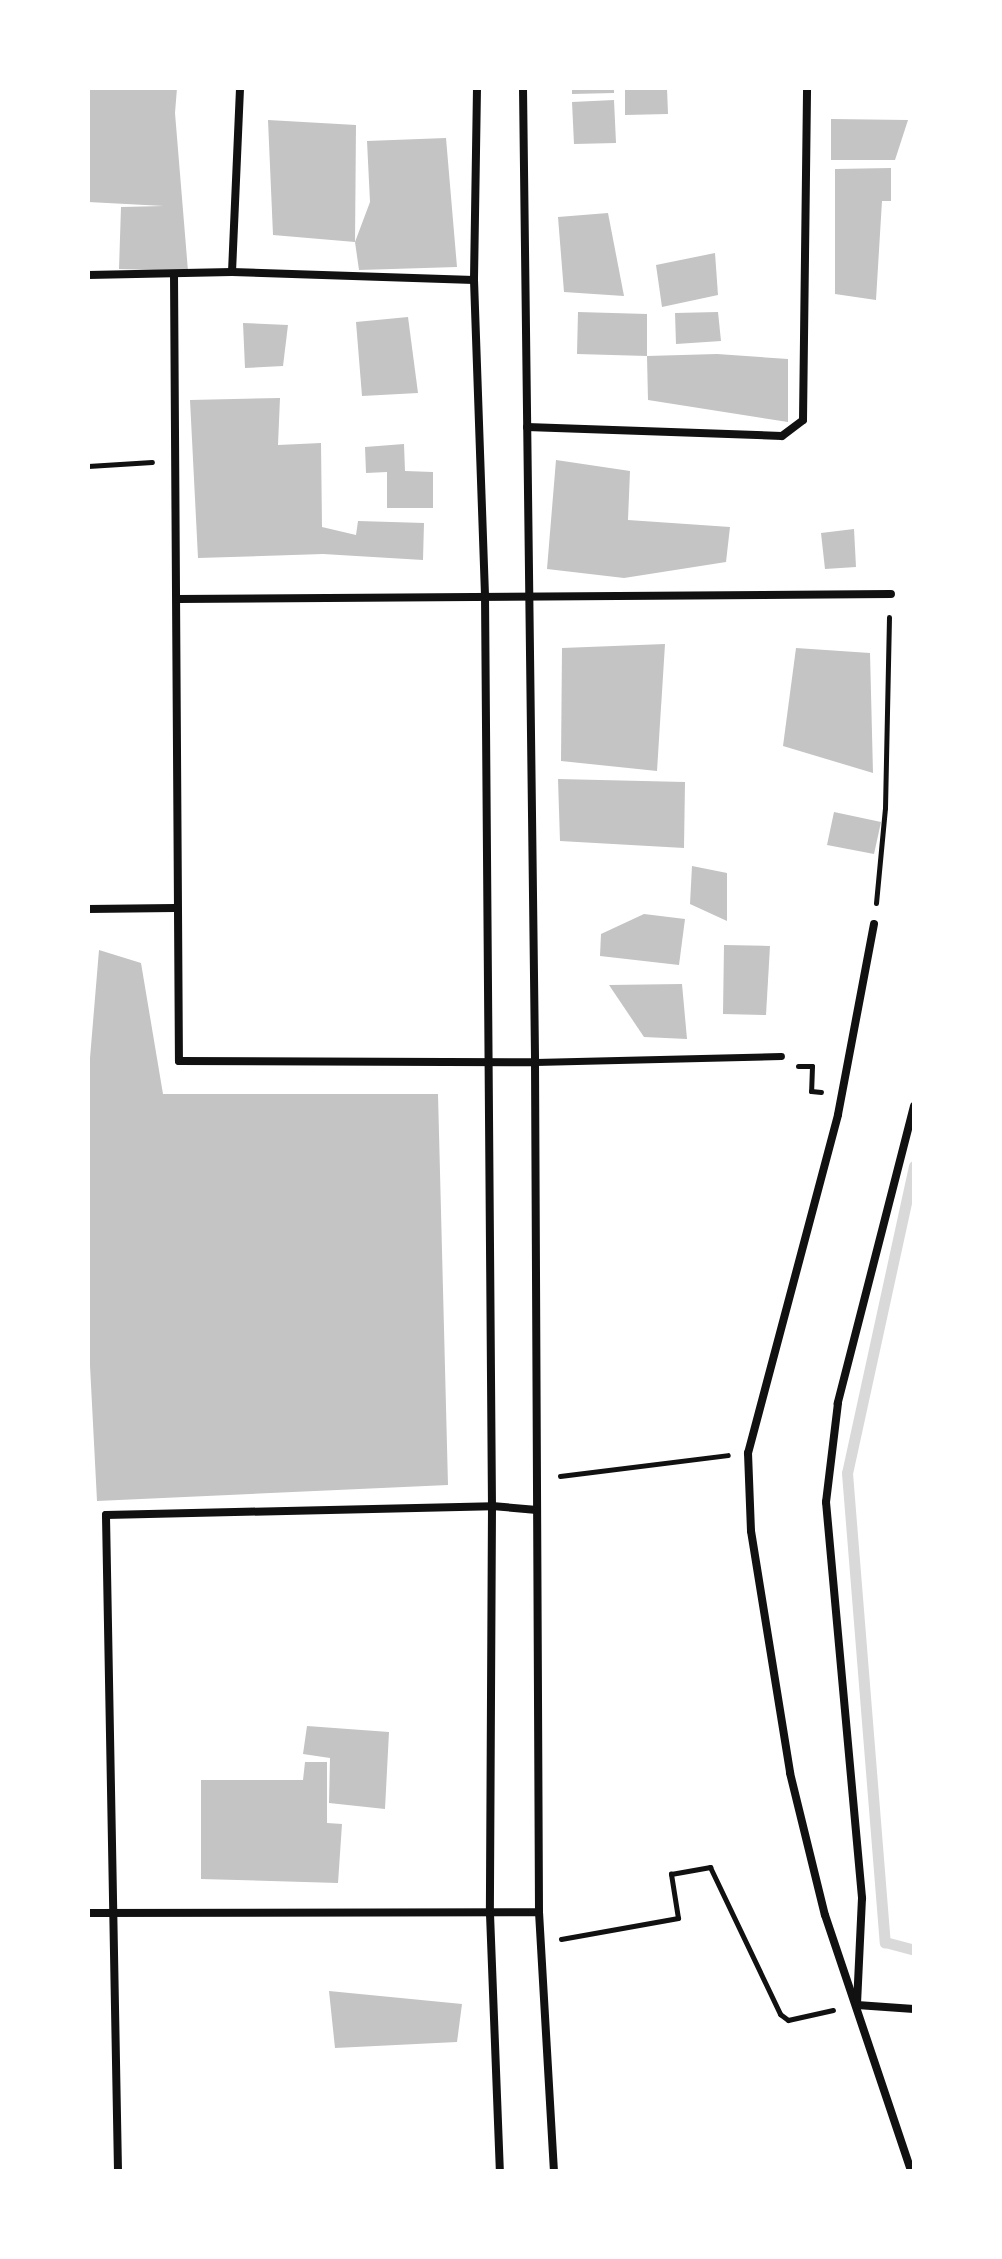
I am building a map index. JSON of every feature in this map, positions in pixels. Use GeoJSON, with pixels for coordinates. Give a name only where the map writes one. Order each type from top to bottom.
{"type":"FeatureCollection","features":[{"type":"Feature","properties":{"kind":"street"},"geometry":{"type":"LineString","coordinates":[[232,272],[240,88]]}},
{"type":"Feature","properties":{"kind":"street"},"geometry":{"type":"LineString","coordinates":[[477,88],[474,280],[485,595],[486,1060],[492,1506],[490,1914],[500,2171]]}},
{"type":"Feature","properties":{"kind":"street"},"geometry":{"type":"LineString","coordinates":[[523,88],[535,1062],[539,1912],[554,2171]]}},
{"type":"Feature","properties":{"kind":"street"},"geometry":{"type":"LineString","coordinates":[[527,427],[782,436],[803,420],[806,395],[807,88]]}},
{"type":"Feature","properties":{"kind":"street"},"geometry":{"type":"LineString","coordinates":[[88,275],[232,272],[474,280]]}},
{"type":"Feature","properties":{"kind":"street"},"geometry":{"type":"LineString","coordinates":[[174,274],[173,461],[177,599],[175,908],[179,1061],[535,1062],[781,1056]]}},
{"type":"Feature","properties":{"kind":"street"},"geometry":{"type":"LineString","coordinates":[[177,599],[530,594],[891,594]]}},
{"type":"Feature","properties":{"kind":"street"},"geometry":{"type":"LineString","coordinates":[[88,909],[175,908]]}},
{"type":"Feature","properties":{"kind":"street"},"geometry":{"type":"LineString","coordinates":[[874,924],[842,1094],[748,1453],[753,1545],[790,1773],[825,1915],[911,2171]]}},
{"type":"Feature","properties":{"kind":"street"},"geometry":{"type":"LineString","coordinates":[[857,2005],[862,1898],[826,1502],[838,1403],[914,1106]]}},
{"type":"Feature","properties":{"kind":"street"},"geometry":{"type":"LineString","coordinates":[[118,2171],[106,1515],[492,1506],[537,1510]]}},
{"type":"Feature","properties":{"kind":"street"},"geometry":{"type":"LineString","coordinates":[[88,1913],[539,1912]]}},
{"type":"Feature","properties":{"kind":"street"},"geometry":{"type":"LineString","coordinates":[[857,2005],[914,2009]]}},
{"type":"Feature","properties":{"kind":"path"},"geometry":{"type":"LineString","coordinates":[[88,466],[173,461]]}},
{"type":"Feature","properties":{"kind":"path"},"geometry":{"type":"LineString","coordinates":[[874,924],[885,808],[891,594]]}},
{"type":"Feature","properties":{"kind":"path"},"geometry":{"type":"LineString","coordinates":[[781,1056],[779,1067],[812,1066],[811,1091],[842,1094]]}},
{"type":"Feature","properties":{"kind":"path"},"geometry":{"type":"LineString","coordinates":[[537,1510],[561,1475],[748,1453]]}},
{"type":"Feature","properties":{"kind":"path"},"geometry":{"type":"LineString","coordinates":[[541,1943],[678,1918],[671,1874],[710,1867],[780,2014],[788,2020],[857,2005]]}},
{"type":"Feature","properties":{"kind":"building"},"geometry":{"type":"Polygon","coordinates":[[[88,88],[177,88],[175,113],[188,271],[119,269],[121,207],[164,206],[88,202],[88,88]]]}},
{"type":"Feature","properties":{"kind":"building"},"geometry":{"type":"Polygon","coordinates":[[[572,88],[614,88],[614,93],[572,94],[572,88]]]}},
{"type":"Feature","properties":{"kind":"building"},"geometry":{"type":"Polygon","coordinates":[[[625,88],[667,88],[668,114],[625,115],[625,88]]]}},
{"type":"Feature","properties":{"kind":"building"},"geometry":{"type":"Polygon","coordinates":[[[614,100],[616,143],[574,144],[572,102],[614,100]]]}},
{"type":"Feature","properties":{"kind":"building"},"geometry":{"type":"Polygon","coordinates":[[[831,119],[908,120],[895,160],[831,160],[831,119]]]}},
{"type":"Feature","properties":{"kind":"building"},"geometry":{"type":"Polygon","coordinates":[[[268,120],[356,125],[355,242],[273,235],[268,120]]]}},
{"type":"Feature","properties":{"kind":"building"},"geometry":{"type":"Polygon","coordinates":[[[446,138],[457,267],[359,270],[355,242],[370,202],[367,141],[446,138]]]}},
{"type":"Feature","properties":{"kind":"building"},"geometry":{"type":"Polygon","coordinates":[[[891,168],[891,201],[882,201],[876,300],[835,294],[835,169],[891,168]]]}},
{"type":"Feature","properties":{"kind":"building"},"geometry":{"type":"Polygon","coordinates":[[[608,213],[624,296],[564,292],[558,217],[608,213]]]}},
{"type":"Feature","properties":{"kind":"building"},"geometry":{"type":"Polygon","coordinates":[[[715,253],[718,295],[662,307],[656,265],[715,253]]]}},
{"type":"Feature","properties":{"kind":"building"},"geometry":{"type":"Polygon","coordinates":[[[578,312],[647,314],[647,356],[577,354],[578,312]]]}},
{"type":"Feature","properties":{"kind":"building"},"geometry":{"type":"Polygon","coordinates":[[[718,312],[721,341],[676,344],[675,313],[718,312]]]}},
{"type":"Feature","properties":{"kind":"building"},"geometry":{"type":"Polygon","coordinates":[[[408,317],[418,393],[362,396],[356,322],[408,317]]]}},
{"type":"Feature","properties":{"kind":"building"},"geometry":{"type":"Polygon","coordinates":[[[243,323],[288,325],[283,366],[245,368],[243,323]]]}},
{"type":"Feature","properties":{"kind":"building"},"geometry":{"type":"Polygon","coordinates":[[[717,354],[788,359],[788,422],[648,400],[647,356],[717,354]]]}},
{"type":"Feature","properties":{"kind":"building"},"geometry":{"type":"Polygon","coordinates":[[[280,398],[278,445],[321,443],[322,527],[356,535],[358,521],[424,523],[423,560],[323,554],[198,558],[190,400],[280,398]]]}},
{"type":"Feature","properties":{"kind":"building"},"geometry":{"type":"Polygon","coordinates":[[[404,444],[405,471],[433,472],[433,508],[387,508],[387,472],[366,473],[365,447],[404,444]]]}},
{"type":"Feature","properties":{"kind":"building"},"geometry":{"type":"Polygon","coordinates":[[[556,460],[630,471],[628,520],[730,527],[726,562],[624,578],[547,569],[556,460]]]}},
{"type":"Feature","properties":{"kind":"building"},"geometry":{"type":"Polygon","coordinates":[[[854,529],[856,567],[825,569],[821,533],[854,529]]]}},
{"type":"Feature","properties":{"kind":"building"},"geometry":{"type":"Polygon","coordinates":[[[665,644],[657,771],[561,761],[562,648],[665,644]]]}},
{"type":"Feature","properties":{"kind":"building"},"geometry":{"type":"Polygon","coordinates":[[[796,648],[870,653],[873,773],[783,746],[796,648]]]}},
{"type":"Feature","properties":{"kind":"building"},"geometry":{"type":"Polygon","coordinates":[[[558,779],[685,782],[684,848],[560,841],[558,779]]]}},
{"type":"Feature","properties":{"kind":"building"},"geometry":{"type":"Polygon","coordinates":[[[834,812],[881,822],[874,854],[827,845],[834,812]]]}},
{"type":"Feature","properties":{"kind":"building"},"geometry":{"type":"Polygon","coordinates":[[[692,866],[727,873],[727,921],[690,904],[692,866]]]}},
{"type":"Feature","properties":{"kind":"building"},"geometry":{"type":"Polygon","coordinates":[[[644,914],[685,919],[679,965],[600,956],[601,934],[644,914]]]}},
{"type":"Feature","properties":{"kind":"building"},"geometry":{"type":"Polygon","coordinates":[[[724,945],[770,946],[766,1015],[723,1014],[724,945]]]}},
{"type":"Feature","properties":{"kind":"building"},"geometry":{"type":"Polygon","coordinates":[[[99,950],[141,963],[163,1094],[438,1094],[448,1485],[97,1501],[88,1327],[88,1082],[99,950]]]}},
{"type":"Feature","properties":{"kind":"building"},"geometry":{"type":"Polygon","coordinates":[[[682,984],[687,1039],[644,1037],[609,985],[682,984]]]}},
{"type":"Feature","properties":{"kind":"building"},"geometry":{"type":"Polygon","coordinates":[[[307,1726],[389,1732],[385,1809],[329,1803],[330,1758],[303,1754],[307,1726]]]}},
{"type":"Feature","properties":{"kind":"building"},"geometry":{"type":"Polygon","coordinates":[[[305,1762],[327,1762],[327,1823],[342,1824],[338,1883],[201,1879],[201,1780],[303,1780],[305,1762]]]}},
{"type":"Feature","properties":{"kind":"building"},"geometry":{"type":"Polygon","coordinates":[[[329,1991],[462,2004],[457,2042],[335,2048],[329,1991]]]}},
{"type":"Feature","properties":{"kind":"waterway"},"geometry":{"type":"LineString","coordinates":[[914,1166],[847,1473],[885,1942],[914,1950]]}}]}
